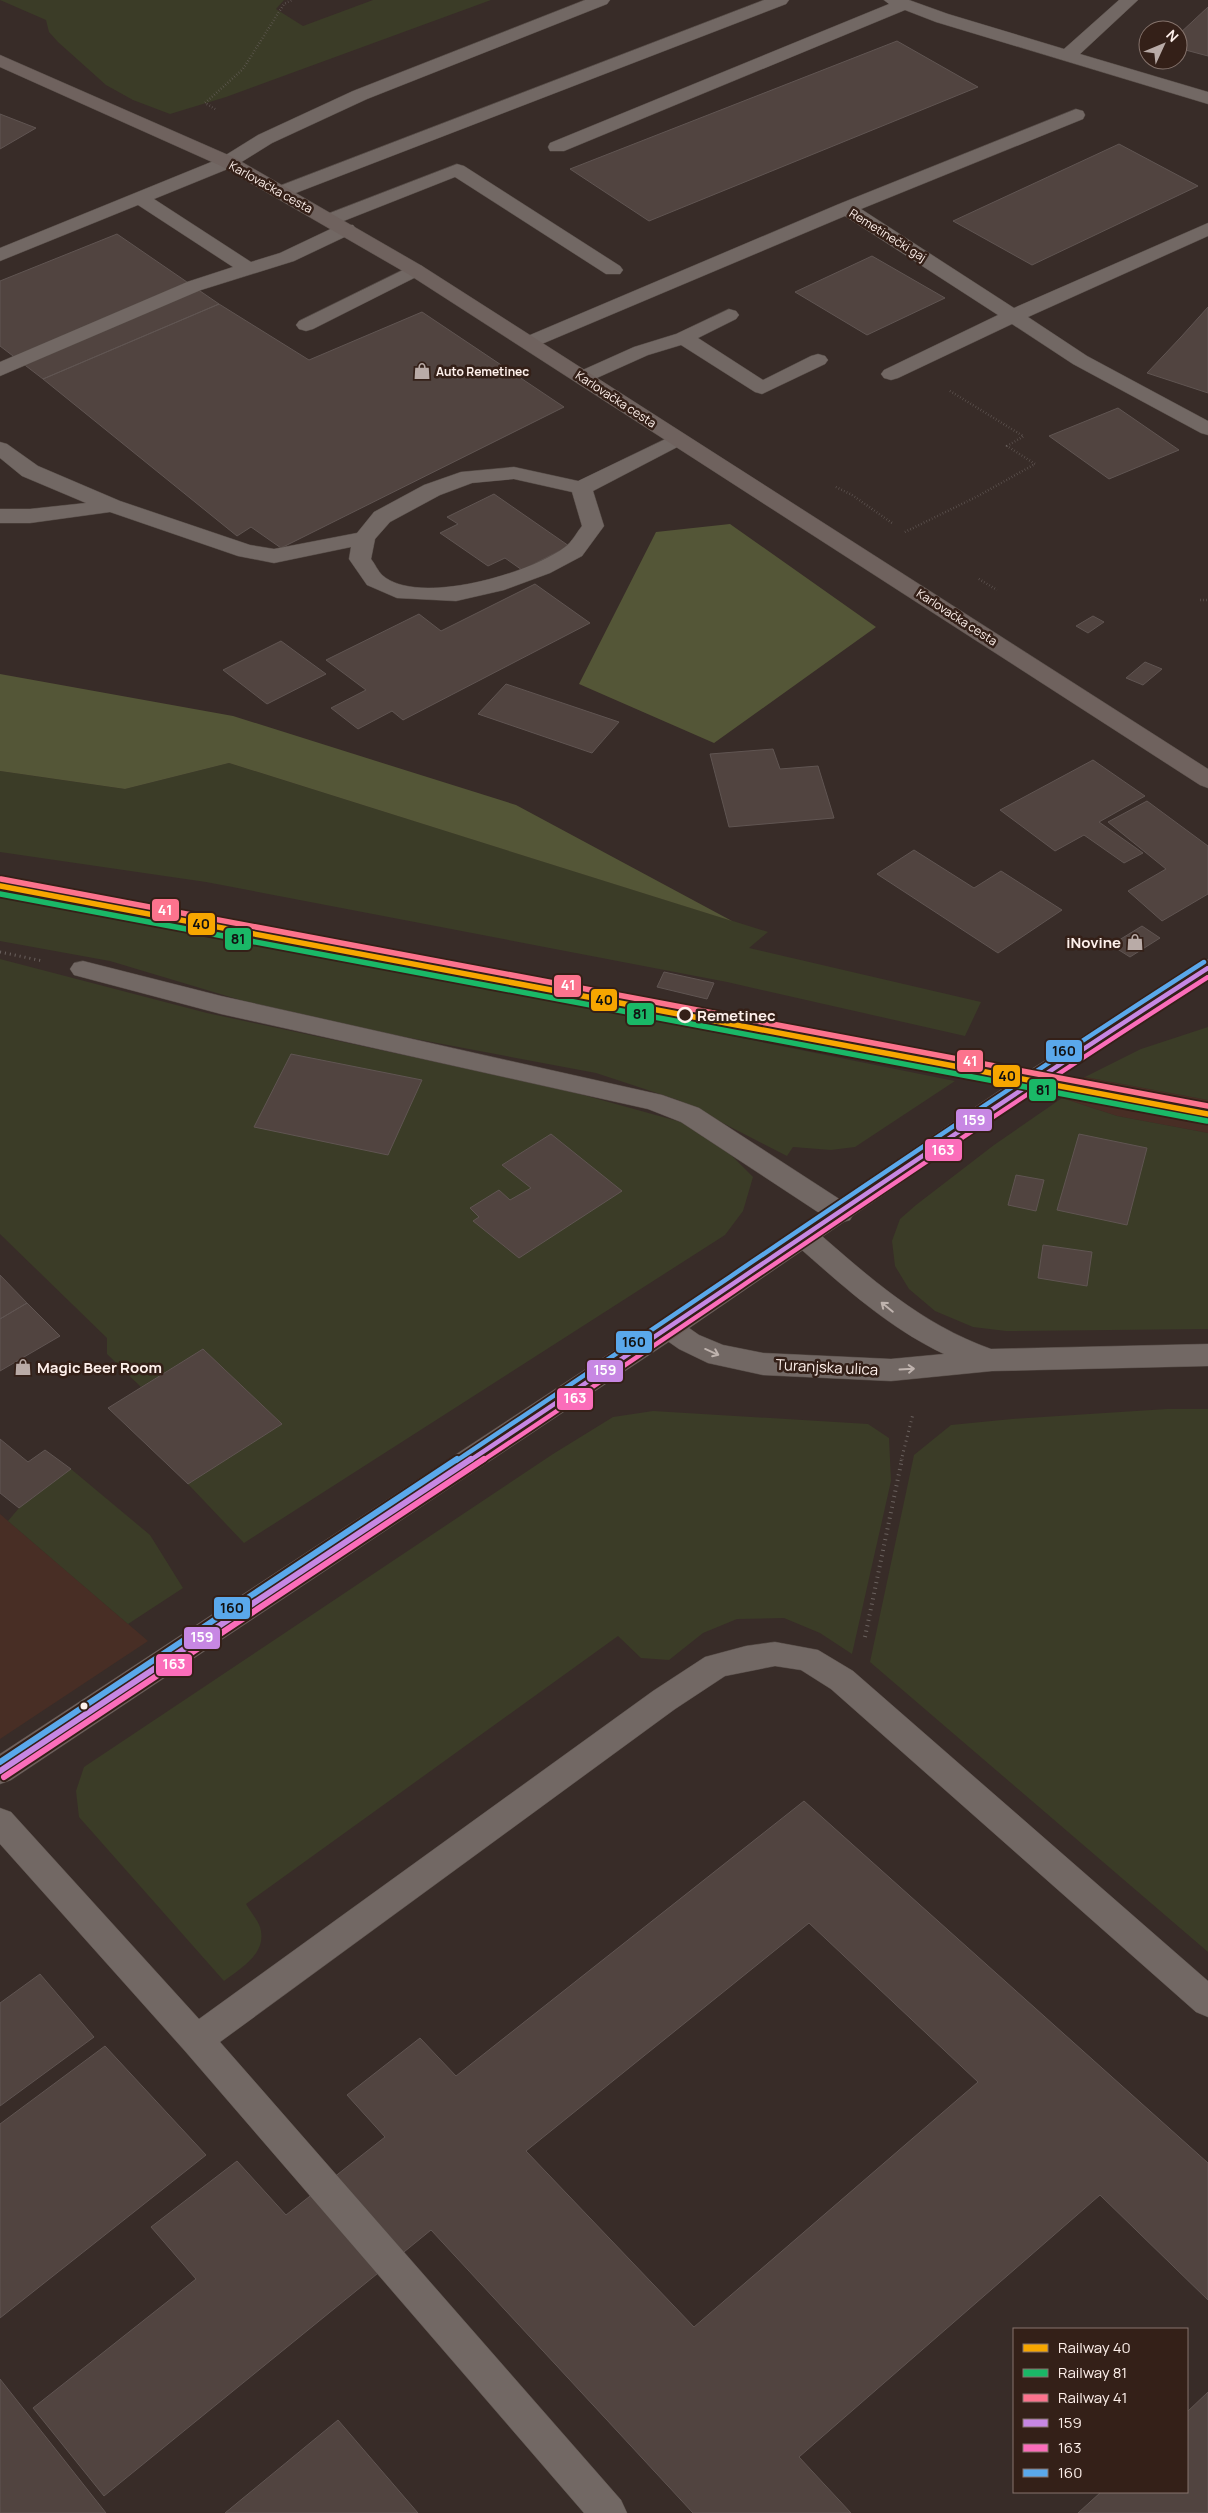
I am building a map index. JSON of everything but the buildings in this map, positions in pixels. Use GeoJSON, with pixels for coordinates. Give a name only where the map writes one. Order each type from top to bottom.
{"type":"FeatureCollection","features":[{"type":"Feature","properties":{"kind":"main road","name":"Karlovačka cesta"},"geometry":{"type":"LineString","coordinates":[[0,60],[228,162],[338,224],[530,342],[1208,780]]}},
{"type":"Feature","properties":{"kind":"main road"},"geometry":{"type":"LineString","coordinates":[[1172,756],[1208,767]]}},
{"type":"Feature","properties":{"kind":"main road"},"geometry":{"type":"LineString","coordinates":[[4,1763],[669,1328],[805,1237],[1032,1080],[1208,968]]}},
{"type":"Feature","properties":{"kind":"street"},"geometry":{"type":"LineString","coordinates":[[0,255],[228,162],[265,139],[360,95],[601,0]]}},
{"type":"Feature","properties":{"kind":"street"},"geometry":{"type":"LineString","coordinates":[[281,192],[780,0]]}},
{"type":"Feature","properties":{"kind":"street"},"geometry":{"type":"LineString","coordinates":[[1068,56],[1129,0]]}},
{"type":"Feature","properties":{"kind":"street"},"geometry":{"type":"LineString","coordinates":[[557,146],[898,2],[1208,98]]}},
{"type":"Feature","properties":{"kind":"street"},"geometry":{"type":"LineString","coordinates":[[846,208],[1076,115]]}},
{"type":"Feature","properties":{"kind":"street"},"geometry":{"type":"LineString","coordinates":[[0,370],[194,286],[287,257],[338,224],[457,170],[613,270]]}},
{"type":"Feature","properties":{"kind":"street"},"geometry":{"type":"LineString","coordinates":[[140,198],[249,269]]}},
{"type":"Feature","properties":{"kind":"street","name":"Remetinečki gaj"},"geometry":{"type":"LineString","coordinates":[[530,342],[846,208],[1080,360],[1208,429]]}},
{"type":"Feature","properties":{"kind":"street"},"geometry":{"type":"LineString","coordinates":[[890,374],[1013,316],[1208,229]]}},
{"type":"Feature","properties":{"kind":"street"},"geometry":{"type":"LineString","coordinates":[[306,325],[415,270]]}},
{"type":"Feature","properties":{"kind":"street"},"geometry":{"type":"LineString","coordinates":[[583,377],[641,351],[683,338],[729,315]]}},
{"type":"Feature","properties":{"kind":"street"},"geometry":{"type":"LineString","coordinates":[[683,338],[762,388],[818,360]]}},
{"type":"Feature","properties":{"kind":"street"},"geometry":{"type":"LineString","coordinates":[[581,488],[593,526],[574,551],[542,568],[496,585],[456,594],[405,593],[375,580],[360,560],[364,538],[382,517],[432,490],[470,477],[514,473],[581,488],[678,439]]}},
{"type":"Feature","properties":{"kind":"street"},"geometry":{"type":"LineString","coordinates":[[0,448],[30,472],[112,506],[246,551],[274,556],[364,538]]}},
{"type":"Feature","properties":{"kind":"street"},"geometry":{"type":"LineString","coordinates":[[0,516],[30,516],[112,506]]}},
{"type":"Feature","properties":{"kind":"street"},"geometry":{"type":"LineString","coordinates":[[83,969],[221,1005],[654,1101],[690,1115],[840,1213]]}},
{"type":"Feature","properties":{"kind":"street","name":"Turanjska ulica"},"geometry":{"type":"LineString","coordinates":[[805,1237],[902,1319],[928,1336],[957,1350],[992,1360]]}},
{"type":"Feature","properties":{"kind":"street","name":"Turanjska ulica"},"geometry":{"type":"LineString","coordinates":[[669,1328],[689,1342],[718,1355],[763,1364],[891,1370],[928,1368],[992,1360],[1208,1355]]}},
{"type":"Feature","properties":{"kind":"street"},"geometry":{"type":"LineString","coordinates":[[197,2040],[664,1700],[716,1666],[746,1658],[775,1654],[807,1659],[842,1680],[1208,2002]]}},
{"type":"Feature","properties":{"kind":"street"},"geometry":{"type":"LineString","coordinates":[[0,1822],[197,2040],[608,2513]]}},
{"type":"Feature","properties":{"kind":"path"},"geometry":{"type":"LineString","coordinates":[[905,532],[978,496],[1035,464],[1006,446],[1024,436],[986,414]]}},
{"type":"Feature","properties":{"kind":"path"},"geometry":{"type":"LineString","coordinates":[[1200,600],[1208,600]]}},
{"type":"Feature","properties":{"kind":"path"},"geometry":{"type":"LineString","coordinates":[[842,1680],[861,1658],[906,1438],[928,1368]]}},
{"type":"Feature","properties":{"kind":"shaded area"},"geometry":{"type":"Polygon","coordinates":[[[1085,1077],[1208,1100],[1208,1133],[1117,1116],[1062,1098],[1085,1077]]]}},
{"type":"Feature","properties":{"kind":"shaded area"},"geometry":{"type":"Polygon","coordinates":[[[0,1514],[148,1641],[0,1739],[0,1514]]]}},
{"type":"Feature","properties":{"kind":"green space"},"geometry":{"type":"Polygon","coordinates":[[[0,0],[284,0],[276,9],[303,26],[373,0],[491,0],[226,97],[170,114],[133,100],[106,85],[58,42],[49,32],[46,20],[0,0]]]}},
{"type":"Feature","properties":{"kind":"green space"},"geometry":{"type":"Polygon","coordinates":[[[730,524],[876,627],[714,743],[579,684],[656,532],[730,524]]]}},
{"type":"Feature","properties":{"kind":"green space"},"geometry":{"type":"Polygon","coordinates":[[[0,674],[233,716],[516,805],[732,921],[229,763],[125,789],[0,771],[0,674]]]}},
{"type":"Feature","properties":{"kind":"green space"},"geometry":{"type":"Polygon","coordinates":[[[229,763],[768,932],[749,948],[981,1002],[965,1036],[727,982],[206,882],[0,852],[0,771],[125,789],[229,763]]]}},
{"type":"Feature","properties":{"kind":"green space"},"geometry":{"type":"Polygon","coordinates":[[[0,889],[955,1081],[855,1147],[831,1150],[793,1147],[787,1156],[678,1100],[596,1073],[294,1016],[110,961],[0,941],[0,889]]]}},
{"type":"Feature","properties":{"kind":"green space"},"geometry":{"type":"Polygon","coordinates":[[[0,959],[207,1013],[558,1088],[681,1122],[729,1153],[753,1177],[743,1211],[725,1235],[244,1543],[188,1484],[282,1424],[203,1349],[141,1387],[107,1354],[107,1338],[0,1234],[0,959]]]}},
{"type":"Feature","properties":{"kind":"green space"},"geometry":{"type":"Polygon","coordinates":[[[1208,1027],[1208,1100],[1085,1077],[1141,1049],[1208,1027]]]}},
{"type":"Feature","properties":{"kind":"green space"},"geometry":{"type":"Polygon","coordinates":[[[1062,1098],[1117,1116],[1208,1133],[1208,1329],[1006,1331],[973,1327],[935,1311],[909,1289],[895,1266],[892,1241],[900,1219],[994,1145],[1062,1098]]]}},
{"type":"Feature","properties":{"kind":"green space"},"geometry":{"type":"Polygon","coordinates":[[[1167,1409],[1208,1409],[1208,1952],[870,1662],[914,1455],[951,1425],[1167,1409]]]}},
{"type":"Feature","properties":{"kind":"green space"},"geometry":{"type":"Polygon","coordinates":[[[653,1411],[868,1424],[889,1438],[891,1481],[852,1654],[820,1633],[784,1618],[737,1619],[703,1633],[669,1660],[641,1658],[618,1636],[246,1904],[260,1927],[260,1945],[257,1952],[245,1965],[224,1981],[79,1817],[76,1791],[84,1767],[553,1454],[613,1417],[653,1411]]]}},
{"type":"Feature","properties":{"kind":"green space"},"geometry":{"type":"Polygon","coordinates":[[[71,1469],[150,1535],[183,1588],[128,1624],[8,1521],[19,1508],[71,1469]]]}},
{"type":"Feature","properties":{"kind":"rail line","name":"41"},"geometry":{"type":"LineString","coordinates":[[1,879],[1208,1106]]}},
{"type":"Feature","properties":{"kind":"rail line","name":"40"},"geometry":{"type":"LineString","coordinates":[[0,886],[1208,1114]]}},
{"type":"Feature","properties":{"kind":"rail line","name":"81"},"geometry":{"type":"LineString","coordinates":[[0,894],[1207,1121]]}},
{"type":"Feature","properties":{"kind":"transit line","name":"160"},"geometry":{"type":"LineString","coordinates":[[0,1762],[665,1322],[1029,1074],[1204,962]]}},
{"type":"Feature","properties":{"kind":"transit line","name":"159"},"geometry":{"type":"LineString","coordinates":[[0,1771],[669,1328],[1033,1080],[1208,968]]}},
{"type":"Feature","properties":{"kind":"transit line","name":"163"},"geometry":{"type":"LineString","coordinates":[[4,1777],[673,1334],[1037,1086],[1208,977]]}},
{"type":"Feature","properties":{"kind":"place","name":"Auto Remetinec"},"geometry":{"type":"Point","coordinates":[422,371]}},
{"type":"Feature","properties":{"kind":"place","name":"iNovine"},"geometry":{"type":"Point","coordinates":[1135,942]}},
{"type":"Feature","properties":{"kind":"place","name":"Remetinec"},"geometry":{"type":"Point","coordinates":[685,1015]}},
{"type":"Feature","properties":{"kind":"place","name":"Magic Beer Room"},"geometry":{"type":"Point","coordinates":[23,1367]}}]}
